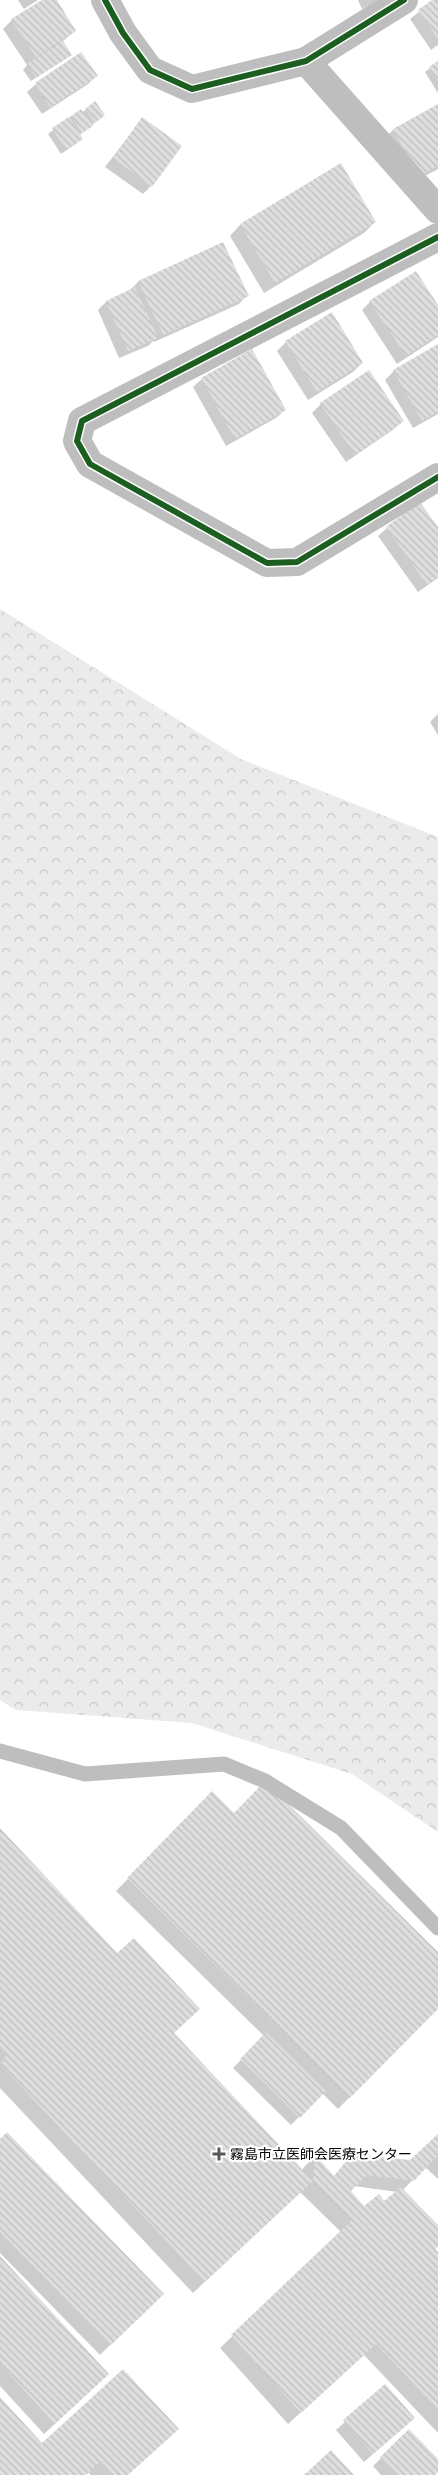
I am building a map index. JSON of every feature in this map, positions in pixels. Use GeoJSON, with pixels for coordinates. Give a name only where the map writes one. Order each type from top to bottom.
{"type":"FeatureCollection","features":[{"type":"Feature","properties":{"kind":"street"},"geometry":{"type":"LineString","coordinates":[[105,0],[123,33],[150,70],[192,89],[306,62],[404,0]]}},
{"type":"Feature","properties":{"kind":"street"},"geometry":{"type":"LineString","coordinates":[[306,62],[438,210]]}},
{"type":"Feature","properties":{"kind":"street"},"geometry":{"type":"LineString","coordinates":[[438,237],[82,421],[77,441],[90,464],[267,563],[297,562],[438,477]]}},
{"type":"Feature","properties":{"kind":"lane"},"geometry":{"type":"LineString","coordinates":[[0,1751],[85,1774],[224,1764],[265,1781],[341,1828],[438,1928]]}},
{"type":"Feature","properties":{"kind":"green space"},"geometry":{"type":"Polygon","coordinates":[[[0,609],[241,759],[438,837],[438,1832],[352,1774],[192,1723],[16,1710],[0,1700],[0,609]]]}},
{"type":"Feature","properties":{"kind":"building"},"geometry":{"type":"Polygon","coordinates":[[[42,0],[57,0],[76,31],[36,57],[11,19],[42,0]]]}},
{"type":"Feature","properties":{"kind":"building"},"geometry":{"type":"Polygon","coordinates":[[[432,0],[438,0],[438,39],[418,10],[432,0]]]}},
{"type":"Feature","properties":{"kind":"building"},"geometry":{"type":"Polygon","coordinates":[[[63,41],[72,55],[36,78],[27,64],[63,41]]]}},
{"type":"Feature","properties":{"kind":"building"},"geometry":{"type":"Polygon","coordinates":[[[81,52],[98,76],[50,107],[35,83],[81,52]]]}},
{"type":"Feature","properties":{"kind":"building"},"geometry":{"type":"Polygon","coordinates":[[[438,61],[438,81],[429,67],[438,61]]]}},
{"type":"Feature","properties":{"kind":"building"},"geometry":{"type":"Polygon","coordinates":[[[95,101],[105,115],[95,123],[85,109],[95,101]]]}},
{"type":"Feature","properties":{"kind":"building"},"geometry":{"type":"Polygon","coordinates":[[[438,104],[438,166],[419,176],[393,129],[438,104]]]}},
{"type":"Feature","properties":{"kind":"building"},"geometry":{"type":"Polygon","coordinates":[[[81,109],[93,126],[82,133],[71,116],[81,109]]]}},
{"type":"Feature","properties":{"kind":"building"},"geometry":{"type":"Polygon","coordinates":[[[69,117],[83,139],[66,150],[52,128],[69,117]]]}},
{"type":"Feature","properties":{"kind":"building"},"geometry":{"type":"Polygon","coordinates":[[[142,117],[182,146],[152,187],[113,158],[142,117]]]}},
{"type":"Feature","properties":{"kind":"building"},"geometry":{"type":"Polygon","coordinates":[[[341,163],[376,222],[275,283],[240,224],[341,163]]]}},
{"type":"Feature","properties":{"kind":"building"},"geometry":{"type":"Polygon","coordinates":[[[223,242],[249,296],[163,335],[138,281],[223,242]]]}},
{"type":"Feature","properties":{"kind":"building"},"geometry":{"type":"Polygon","coordinates":[[[416,271],[438,305],[438,335],[406,356],[369,301],[416,271]]]}},
{"type":"Feature","properties":{"kind":"building"},"geometry":{"type":"Polygon","coordinates":[[[135,287],[158,338],[128,351],[106,301],[135,287]]]}},
{"type":"Feature","properties":{"kind":"building"},"geometry":{"type":"Polygon","coordinates":[[[332,312],[363,363],[317,392],[285,341],[332,312]]]}},
{"type":"Feature","properties":{"kind":"building"},"geometry":{"type":"Polygon","coordinates":[[[438,344],[438,411],[422,421],[393,370],[438,344]]]}},
{"type":"Feature","properties":{"kind":"building"},"geometry":{"type":"Polygon","coordinates":[[[252,349],[286,410],[235,439],[201,378],[252,349]]]}},
{"type":"Feature","properties":{"kind":"building"},"geometry":{"type":"Polygon","coordinates":[[[369,370],[404,421],[355,455],[320,403],[369,370]]]}},
{"type":"Feature","properties":{"kind":"building"},"geometry":{"type":"Polygon","coordinates":[[[420,502],[438,527],[438,577],[427,585],[386,527],[420,502]]]}},
{"type":"Feature","properties":{"kind":"building"},"geometry":{"type":"Polygon","coordinates":[[[265,1781],[438,1952],[438,2009],[350,2098],[127,1878],[212,1791],[234,1813],[265,1781]]]}},
{"type":"Feature","properties":{"kind":"building"},"geometry":{"type":"Polygon","coordinates":[[[0,1828],[117,1953],[134,1938],[200,2009],[174,2033],[313,2181],[205,2282],[1,2065],[7,2053],[0,2046],[0,1828]]]}},
{"type":"Feature","properties":{"kind":"building"},"geometry":{"type":"Polygon","coordinates":[[[266,2032],[326,2091],[300,2118],[240,2059],[266,2032]]]}},
{"type":"Feature","properties":{"kind":"building"},"geometry":{"type":"Polygon","coordinates":[[[7,2132],[164,2294],[111,2345],[0,2232],[0,2139],[7,2132]]]}},
{"type":"Feature","properties":{"kind":"building"},"geometry":{"type":"Polygon","coordinates":[[[438,2134],[438,2155],[414,2181],[367,2175],[351,2191],[364,2206],[379,2194],[384,2201],[401,2187],[438,2225],[438,2246],[435,2249],[438,2252],[438,2409],[376,2344],[301,2413],[231,2335],[352,2220],[313,2181],[315,2155],[334,2176],[352,2154],[410,2160],[438,2134]]]}},
{"type":"Feature","properties":{"kind":"building"},"geometry":{"type":"Polygon","coordinates":[[[0,2256],[109,2374],[55,2424],[0,2364],[0,2256]]]}},
{"type":"Feature","properties":{"kind":"building"},"geometry":{"type":"Polygon","coordinates":[[[123,2369],[179,2429],[128,2475],[113,2475],[101,2461],[86,2475],[0,2475],[0,2397],[42,2443],[123,2369]]]}},
{"type":"Feature","properties":{"kind":"building"},"geometry":{"type":"Polygon","coordinates":[[[385,2384],[415,2418],[373,2454],[343,2420],[385,2384]]]}},
{"type":"Feature","properties":{"kind":"building"},"geometry":{"type":"Polygon","coordinates":[[[409,2429],[438,2459],[438,2472],[435,2475],[397,2475],[380,2457],[409,2429]]]}},
{"type":"Feature","properties":{"kind":"building"},"geometry":{"type":"Polygon","coordinates":[[[331,2450],[354,2475],[304,2475],[331,2450]]]}},
{"type":"Feature","properties":{"kind":"cycle path"},"geometry":{"type":"LineString","coordinates":[[105,0],[123,33],[150,70],[192,89],[306,61],[404,0]]}},
{"type":"Feature","properties":{"kind":"cycle path"},"geometry":{"type":"LineString","coordinates":[[438,237],[82,421],[77,441],[90,464],[267,563],[297,562],[438,477]]}},
{"type":"Feature","properties":{"kind":"place","name":"霧島市立医師会医療センター"},"geometry":{"type":"Point","coordinates":[219,2154]}}]}
